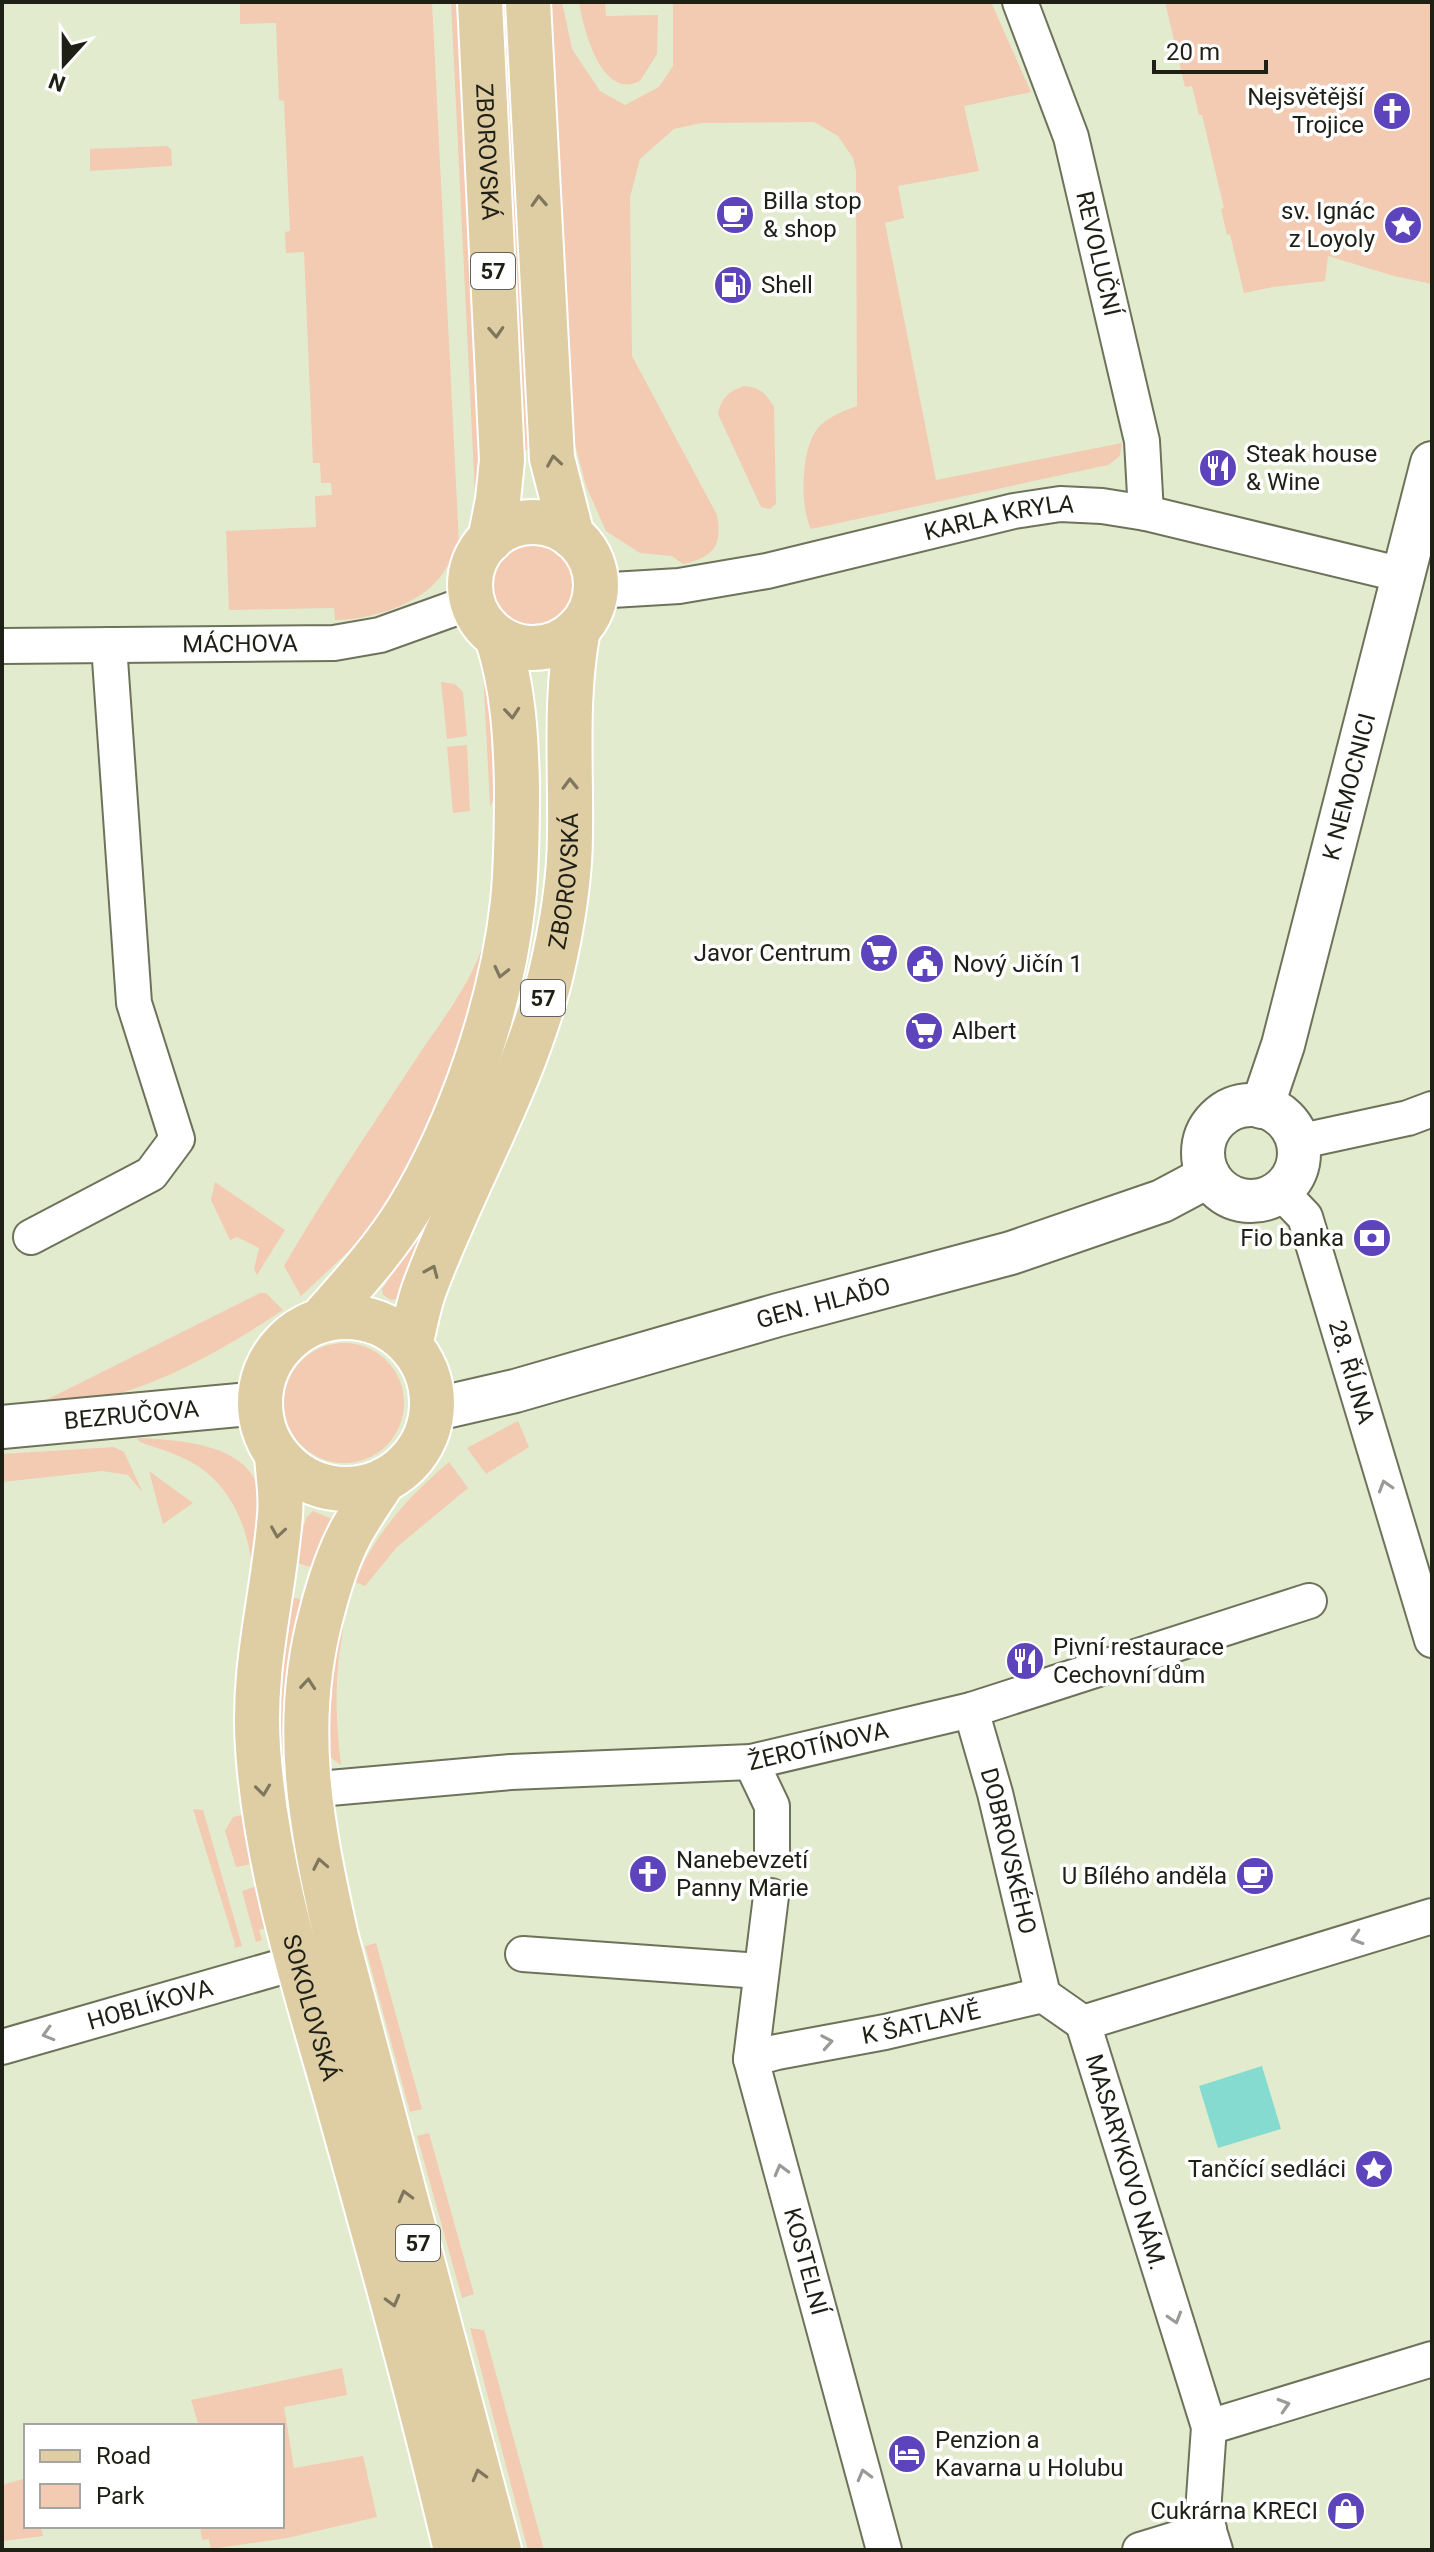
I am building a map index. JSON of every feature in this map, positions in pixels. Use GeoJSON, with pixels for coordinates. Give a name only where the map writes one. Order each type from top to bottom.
{"type":"FeatureCollection","features":[{"type":"Feature","properties":{"kind":"main road","name":"ZBOROVSKÁ"},"geometry":{"type":"LineString","coordinates":[[480,2],[502,460],[490,540]]}},
{"type":"Feature","properties":{"kind":"main road","name":"ZBOROVSKÁ"},"geometry":{"type":"LineString","coordinates":[[528,2],[552,458],[572,536]]}},
{"type":"Feature","properties":{"kind":"main road"},"geometry":{"type":"LineString","coordinates":[[490,540],[506,528],[534,522],[554,526],[572,536]]}},
{"type":"Feature","properties":{"kind":"main road","name":"57"},"geometry":{"type":"LineString","coordinates":[[572,536],[590,561],[587,610]]}},
{"type":"Feature","properties":{"kind":"main road","name":"57"},"geometry":{"type":"LineString","coordinates":[[490,540],[474,563],[470,582],[472,602],[484,625],[497,637]]}},
{"type":"Feature","properties":{"kind":"main road","name":"ZBOROVSKÁ"},"geometry":{"type":"LineString","coordinates":[[410,1345],[424,1289],[504,1112],[550,978],[565,902],[569,848],[569,691],[587,610]]}},
{"type":"Feature","properties":{"kind":"main road"},"geometry":{"type":"LineString","coordinates":[[497,637],[522,647],[539,648],[560,641],[587,610]]}},
{"type":"Feature","properties":{"kind":"main road","name":"ZBOROVSKÁ"},"geometry":{"type":"LineString","coordinates":[[321,1320],[367,1268],[408,1212],[438,1154],[485,1032],[502,968],[514,891],[518,833],[517,763],[511,692],[497,637]]}},
{"type":"Feature","properties":{"kind":"main road","name":"57"},"geometry":{"type":"LineString","coordinates":[[349,1316],[376,1322],[410,1345],[430,1382],[432,1410],[426,1434],[414,1457],[384,1480],[347,1489],[322,1486],[297,1474],[277,1455],[264,1430],[260,1403],[264,1376],[277,1351],[297,1332],[321,1320],[349,1316]]}},
{"type":"Feature","properties":{"kind":"main road","name":"SOKOLOVSKÁ"},"geometry":{"type":"LineString","coordinates":[[277,1455],[281,1513],[260,1652],[257,1710],[258,1749],[276,1870],[298,1962],[422,2406],[456,2550]]}},
{"type":"Feature","properties":{"kind":"main road","name":"SOKOLOVSKÁ"},"geometry":{"type":"LineString","coordinates":[[384,1480],[351,1533],[327,1591],[314,1639],[304,1739],[307,1790],[336,1937],[499,2550]]}},
{"type":"Feature","properties":{"kind":"street","name":"REVOLUČNÍ"},"geometry":{"type":"LineString","coordinates":[[1020,2],[1071,137],[1142,441],[1146,513]]}},
{"type":"Feature","properties":{"kind":"street","name":"K NEMOCNICI"},"geometry":{"type":"LineString","coordinates":[[1262,1107],[1283,1045],[1432,463]]}},
{"type":"Feature","properties":{"kind":"street","name":"KARLA KRYLA"},"geometry":{"type":"LineString","coordinates":[[587,610],[679,586],[767,571],[1014,511],[1060,504],[1146,513],[1403,575]]}},
{"type":"Feature","properties":{"kind":"street","name":"MÁCHOVA"},"geometry":{"type":"LineString","coordinates":[[2,646],[334,643],[380,635],[472,602]]}},
{"type":"Feature","properties":{"kind":"street"},"geometry":{"type":"LineString","coordinates":[[31,1237],[151,1174],[177,1139],[134,1003],[109,645]]}},
{"type":"Feature","properties":{"kind":"street"},"geometry":{"type":"LineString","coordinates":[[1246,1106],[1262,1107],[1278,1114],[1290,1126],[1297,1142],[1299,1155],[1296,1170],[1280,1191],[1268,1198],[1241,1200],[1217,1187],[1204,1162],[1203,1146],[1208,1131],[1231,1110],[1246,1106]]}},
{"type":"Feature","properties":{"kind":"street"},"geometry":{"type":"LineString","coordinates":[[1297,1142],[1408,1118],[1432,1109]]}},
{"type":"Feature","properties":{"kind":"street","name":"GEN. HLAĎO"},"geometry":{"type":"LineString","coordinates":[[432,1410],[515,1391],[778,1315],[1011,1253],[1162,1201],[1209,1176]]}},
{"type":"Feature","properties":{"kind":"street","name":"28. ŘÍJNA"},"geometry":{"type":"LineString","coordinates":[[1280,1191],[1305,1217],[1420,1557],[1432,1640]]}},
{"type":"Feature","properties":{"kind":"street","name":"BEZRUČOVA"},"geometry":{"type":"LineString","coordinates":[[2,1427],[260,1403]]}},
{"type":"Feature","properties":{"kind":"street","name":"ŽEROTÍNOVA"},"geometry":{"type":"LineString","coordinates":[[307,1790],[511,1772],[751,1762],[971,1710],[1309,1601]]}},
{"type":"Feature","properties":{"kind":"street","name":"DOBROVSKÉHO"},"geometry":{"type":"LineString","coordinates":[[971,1710],[995,1793],[1043,1995]]}},
{"type":"Feature","properties":{"kind":"street"},"geometry":{"type":"LineString","coordinates":[[751,1762],[772,1806],[772,1851]]}},
{"type":"Feature","properties":{"kind":"street","name":"KOSTELNÍ"},"geometry":{"type":"LineString","coordinates":[[771,1896],[751,2059],[884,2550]]}},
{"type":"Feature","properties":{"kind":"street","name":"MASARYKOVO NÁM."},"geometry":{"type":"LineString","coordinates":[[1209,2427],[1083,2023],[1432,1916]]}},
{"type":"Feature","properties":{"kind":"street"},"geometry":{"type":"LineString","coordinates":[[523,1954],[760,1971]]}},
{"type":"Feature","properties":{"kind":"street","name":"HOBLÍKOVA"},"geometry":{"type":"LineString","coordinates":[[2,2047],[298,1962]]}},
{"type":"Feature","properties":{"kind":"street"},"geometry":{"type":"LineString","coordinates":[[1043,1995],[1083,2023]]}},
{"type":"Feature","properties":{"kind":"street","name":"K ŠATLAVĚ"},"geometry":{"type":"LineString","coordinates":[[751,2059],[1043,1995]]}},
{"type":"Feature","properties":{"kind":"street"},"geometry":{"type":"LineString","coordinates":[[1140,2550],[1212,2540],[1203,2512],[1209,2427],[1432,2359]]}},
{"type":"Feature","properties":{"kind":"green space"},"geometry":{"type":"Polygon","coordinates":[[[240,2],[432,2],[459,544],[447,567],[431,587],[398,607],[360,618],[335,620],[334,608],[229,610],[226,531],[316,527],[315,496],[332,495],[331,483],[321,483],[320,463],[313,463],[304,252],[286,253],[285,232],[290,231],[284,101],[279,100],[276,23],[240,24],[240,2]]]}},
{"type":"Feature","properties":{"kind":"green space"},"geometry":{"type":"Polygon","coordinates":[[[451,2],[466,2],[489,481],[476,516],[451,2]]]}},
{"type":"Feature","properties":{"kind":"green space"},"geometry":{"type":"Polygon","coordinates":[[[502,2],[509,2],[538,449],[519,451],[517,298],[502,2]]]}},
{"type":"Feature","properties":{"kind":"green space"},"geometry":{"type":"Polygon","coordinates":[[[547,2],[562,2],[572,49],[600,91],[625,105],[659,87],[673,66],[673,2],[991,2],[1031,92],[964,106],[979,171],[898,186],[904,218],[885,223],[936,480],[1122,443],[1120,456],[1108,465],[811,529],[805,508],[804,480],[810,442],[823,423],[857,406],[856,171],[853,158],[838,136],[814,122],[701,123],[674,129],[640,159],[630,197],[632,356],[717,515],[717,542],[709,554],[683,564],[672,556],[640,553],[606,531],[586,486],[576,448],[569,448],[547,2]]]}},
{"type":"Feature","properties":{"kind":"green space"},"geometry":{"type":"Polygon","coordinates":[[[579,2],[605,2],[606,16],[658,15],[657,54],[640,81],[626,84],[615,81],[605,71],[590,43],[579,2]]]}},
{"type":"Feature","properties":{"kind":"green space"},"geometry":{"type":"Polygon","coordinates":[[[1165,2],[1432,2],[1432,284],[1328,256],[1325,281],[1244,293],[1230,234],[1227,235],[1221,209],[1224,208],[1202,115],[1199,115],[1192,86],[1185,87],[1165,2]]]}},
{"type":"Feature","properties":{"kind":"green space"},"geometry":{"type":"Polygon","coordinates":[[[167,146],[171,149],[172,166],[90,171],[90,149],[167,146]]]}},
{"type":"Feature","properties":{"kind":"green space"},"geometry":{"type":"Polygon","coordinates":[[[744,386],[762,392],[774,407],[776,504],[770,509],[761,507],[718,414],[726,396],[744,386]]]}},
{"type":"Feature","properties":{"kind":"green space"},"geometry":{"type":"Polygon","coordinates":[[[533,539],[550,543],[565,553],[575,568],[579,585],[575,602],[565,617],[550,627],[533,631],[516,627],[501,617],[491,602],[487,585],[491,568],[501,553],[516,543],[533,539]]]}},
{"type":"Feature","properties":{"kind":"green space"},"geometry":{"type":"Polygon","coordinates":[[[483,670],[492,676],[497,795],[490,806],[483,670]]]}},
{"type":"Feature","properties":{"kind":"green space"},"geometry":{"type":"Polygon","coordinates":[[[441,682],[455,684],[463,692],[467,736],[447,739],[441,682]]]}},
{"type":"Feature","properties":{"kind":"green space"},"geometry":{"type":"Polygon","coordinates":[[[467,745],[470,811],[453,813],[447,747],[467,745]]]}},
{"type":"Feature","properties":{"kind":"green space"},"geometry":{"type":"Polygon","coordinates":[[[485,938],[490,943],[453,1073],[395,1198],[354,1246],[301,1296],[284,1266],[348,1162],[455,1001],[473,970],[485,938]]]}},
{"type":"Feature","properties":{"kind":"green space"},"geometry":{"type":"Polygon","coordinates":[[[215,1182],[285,1230],[257,1275],[254,1269],[259,1248],[237,1237],[230,1240],[211,1200],[215,1182]]]}},
{"type":"Feature","properties":{"kind":"green space"},"geometry":{"type":"Polygon","coordinates":[[[420,1234],[427,1238],[399,1299],[391,1300],[383,1295],[382,1289],[420,1234]]]}},
{"type":"Feature","properties":{"kind":"green space"},"geometry":{"type":"Polygon","coordinates":[[[260,1293],[266,1293],[283,1310],[165,1377],[87,1402],[32,1407],[260,1293]]]}},
{"type":"Feature","properties":{"kind":"green space"},"geometry":{"type":"Polygon","coordinates":[[[344,1343],[367,1347],[387,1360],[400,1380],[404,1403],[400,1426],[387,1446],[367,1459],[344,1463],[321,1459],[301,1446],[288,1426],[284,1403],[288,1380],[301,1360],[321,1347],[344,1343]]]}},
{"type":"Feature","properties":{"kind":"green space"},"geometry":{"type":"Polygon","coordinates":[[[518,1421],[529,1447],[486,1474],[467,1448],[518,1421]]]}},
{"type":"Feature","properties":{"kind":"green space"},"geometry":{"type":"Polygon","coordinates":[[[137,1438],[193,1443],[230,1455],[244,1466],[255,1480],[260,1498],[252,1566],[240,1519],[214,1479],[187,1460],[140,1442],[137,1438]]]}},
{"type":"Feature","properties":{"kind":"green space"},"geometry":{"type":"Polygon","coordinates":[[[114,1447],[124,1452],[143,1493],[128,1475],[102,1471],[2,1482],[2,1454],[114,1447]]]}},
{"type":"Feature","properties":{"kind":"green space"},"geometry":{"type":"Polygon","coordinates":[[[449,1462],[468,1488],[397,1547],[365,1586],[355,1582],[372,1548],[394,1516],[449,1462]]]}},
{"type":"Feature","properties":{"kind":"green space"},"geometry":{"type":"Polygon","coordinates":[[[149,1471],[193,1503],[163,1524],[149,1471]]]}},
{"type":"Feature","properties":{"kind":"green space"},"geometry":{"type":"Polygon","coordinates":[[[313,1511],[332,1519],[320,1570],[294,1562],[306,1518],[313,1511]]]}},
{"type":"Feature","properties":{"kind":"green space"},"geometry":{"type":"Polygon","coordinates":[[[284,1595],[310,1602],[302,1853],[295,1855],[275,1747],[284,1595]]]}},
{"type":"Feature","properties":{"kind":"green space"},"geometry":{"type":"Polygon","coordinates":[[[343,1611],[337,1692],[341,1765],[330,1757],[326,1746],[328,1667],[343,1611]]]}},
{"type":"Feature","properties":{"kind":"green space"},"geometry":{"type":"Polygon","coordinates":[[[193,1809],[203,1810],[242,1946],[234,1948],[193,1809]]]}},
{"type":"Feature","properties":{"kind":"green space"},"geometry":{"type":"Polygon","coordinates":[[[246,1814],[258,1863],[236,1867],[225,1831],[233,1817],[246,1814]]]}},
{"type":"Feature","properties":{"kind":"green space"},"geometry":{"type":"Polygon","coordinates":[[[264,1884],[269,1927],[259,1930],[262,1940],[256,1942],[242,1891],[264,1884]]]}},
{"type":"Feature","properties":{"kind":"green space"},"geometry":{"type":"Polygon","coordinates":[[[376,1943],[422,2109],[410,2112],[365,1946],[376,1943]]]}},
{"type":"Feature","properties":{"kind":"green space"},"geometry":{"type":"Polygon","coordinates":[[[429,2133],[474,2294],[462,2298],[417,2136],[429,2133]]]}},
{"type":"Feature","properties":{"kind":"green space"},"geometry":{"type":"Polygon","coordinates":[[[470,2328],[484,2330],[544,2550],[528,2550],[470,2328]]]}},
{"type":"Feature","properties":{"kind":"green space"},"geometry":{"type":"Polygon","coordinates":[[[342,2368],[347,2395],[284,2407],[294,2468],[363,2456],[377,2517],[287,2538],[211,2549],[209,2539],[202,2540],[200,2528],[284,2528],[284,2424],[198,2424],[191,2400],[342,2368]]]}},
{"type":"Feature","properties":{"kind":"green space"},"geometry":{"type":"Polygon","coordinates":[[[24,2479],[24,2528],[41,2528],[43,2536],[2,2541],[2,2485],[24,2479]]]}},
{"type":"Feature","properties":{"kind":"water"},"geometry":{"type":"Polygon","coordinates":[[[1262,2066],[1281,2129],[1218,2148],[1199,2086],[1262,2066]]]}},
{"type":"Feature","properties":{"kind":"place","name":"Nejsvětější Trojice"},"geometry":{"type":"Point","coordinates":[1392,111]}},
{"type":"Feature","properties":{"kind":"place","name":"Billa stop & shop"},"geometry":{"type":"Point","coordinates":[735,215]}},
{"type":"Feature","properties":{"kind":"place","name":"sv. Ignác z Loyoly"},"geometry":{"type":"Point","coordinates":[1403,225]}},
{"type":"Feature","properties":{"kind":"place","name":"Shell"},"geometry":{"type":"Point","coordinates":[733,285]}},
{"type":"Feature","properties":{"kind":"place","name":"Steak house & Wine"},"geometry":{"type":"Point","coordinates":[1218,468]}},
{"type":"Feature","properties":{"kind":"place","name":"Javor Centrum"},"geometry":{"type":"Point","coordinates":[879,953]}},
{"type":"Feature","properties":{"kind":"place","name":"Nový Jičín 1"},"geometry":{"type":"Point","coordinates":[925,964]}},
{"type":"Feature","properties":{"kind":"place","name":"Albert"},"geometry":{"type":"Point","coordinates":[924,1031]}},
{"type":"Feature","properties":{"kind":"place","name":"Fio banka"},"geometry":{"type":"Point","coordinates":[1372,1238]}},
{"type":"Feature","properties":{"kind":"place","name":"Pivní restaurace Cechovní dům"},"geometry":{"type":"Point","coordinates":[1025,1661]}},
{"type":"Feature","properties":{"kind":"place","name":"Nanebevzetí Panny Marie"},"geometry":{"type":"Point","coordinates":[648,1874]}},
{"type":"Feature","properties":{"kind":"place","name":"U Bílého anděla"},"geometry":{"type":"Point","coordinates":[1255,1876]}},
{"type":"Feature","properties":{"kind":"place","name":"Tančící sedláci"},"geometry":{"type":"Point","coordinates":[1374,2169]}},
{"type":"Feature","properties":{"kind":"place","name":"Penzion a Kavarna u Holubu"},"geometry":{"type":"Point","coordinates":[907,2454]}},
{"type":"Feature","properties":{"kind":"place","name":"Cukrárna KRECI"},"geometry":{"type":"Point","coordinates":[1346,2511]}}]}
